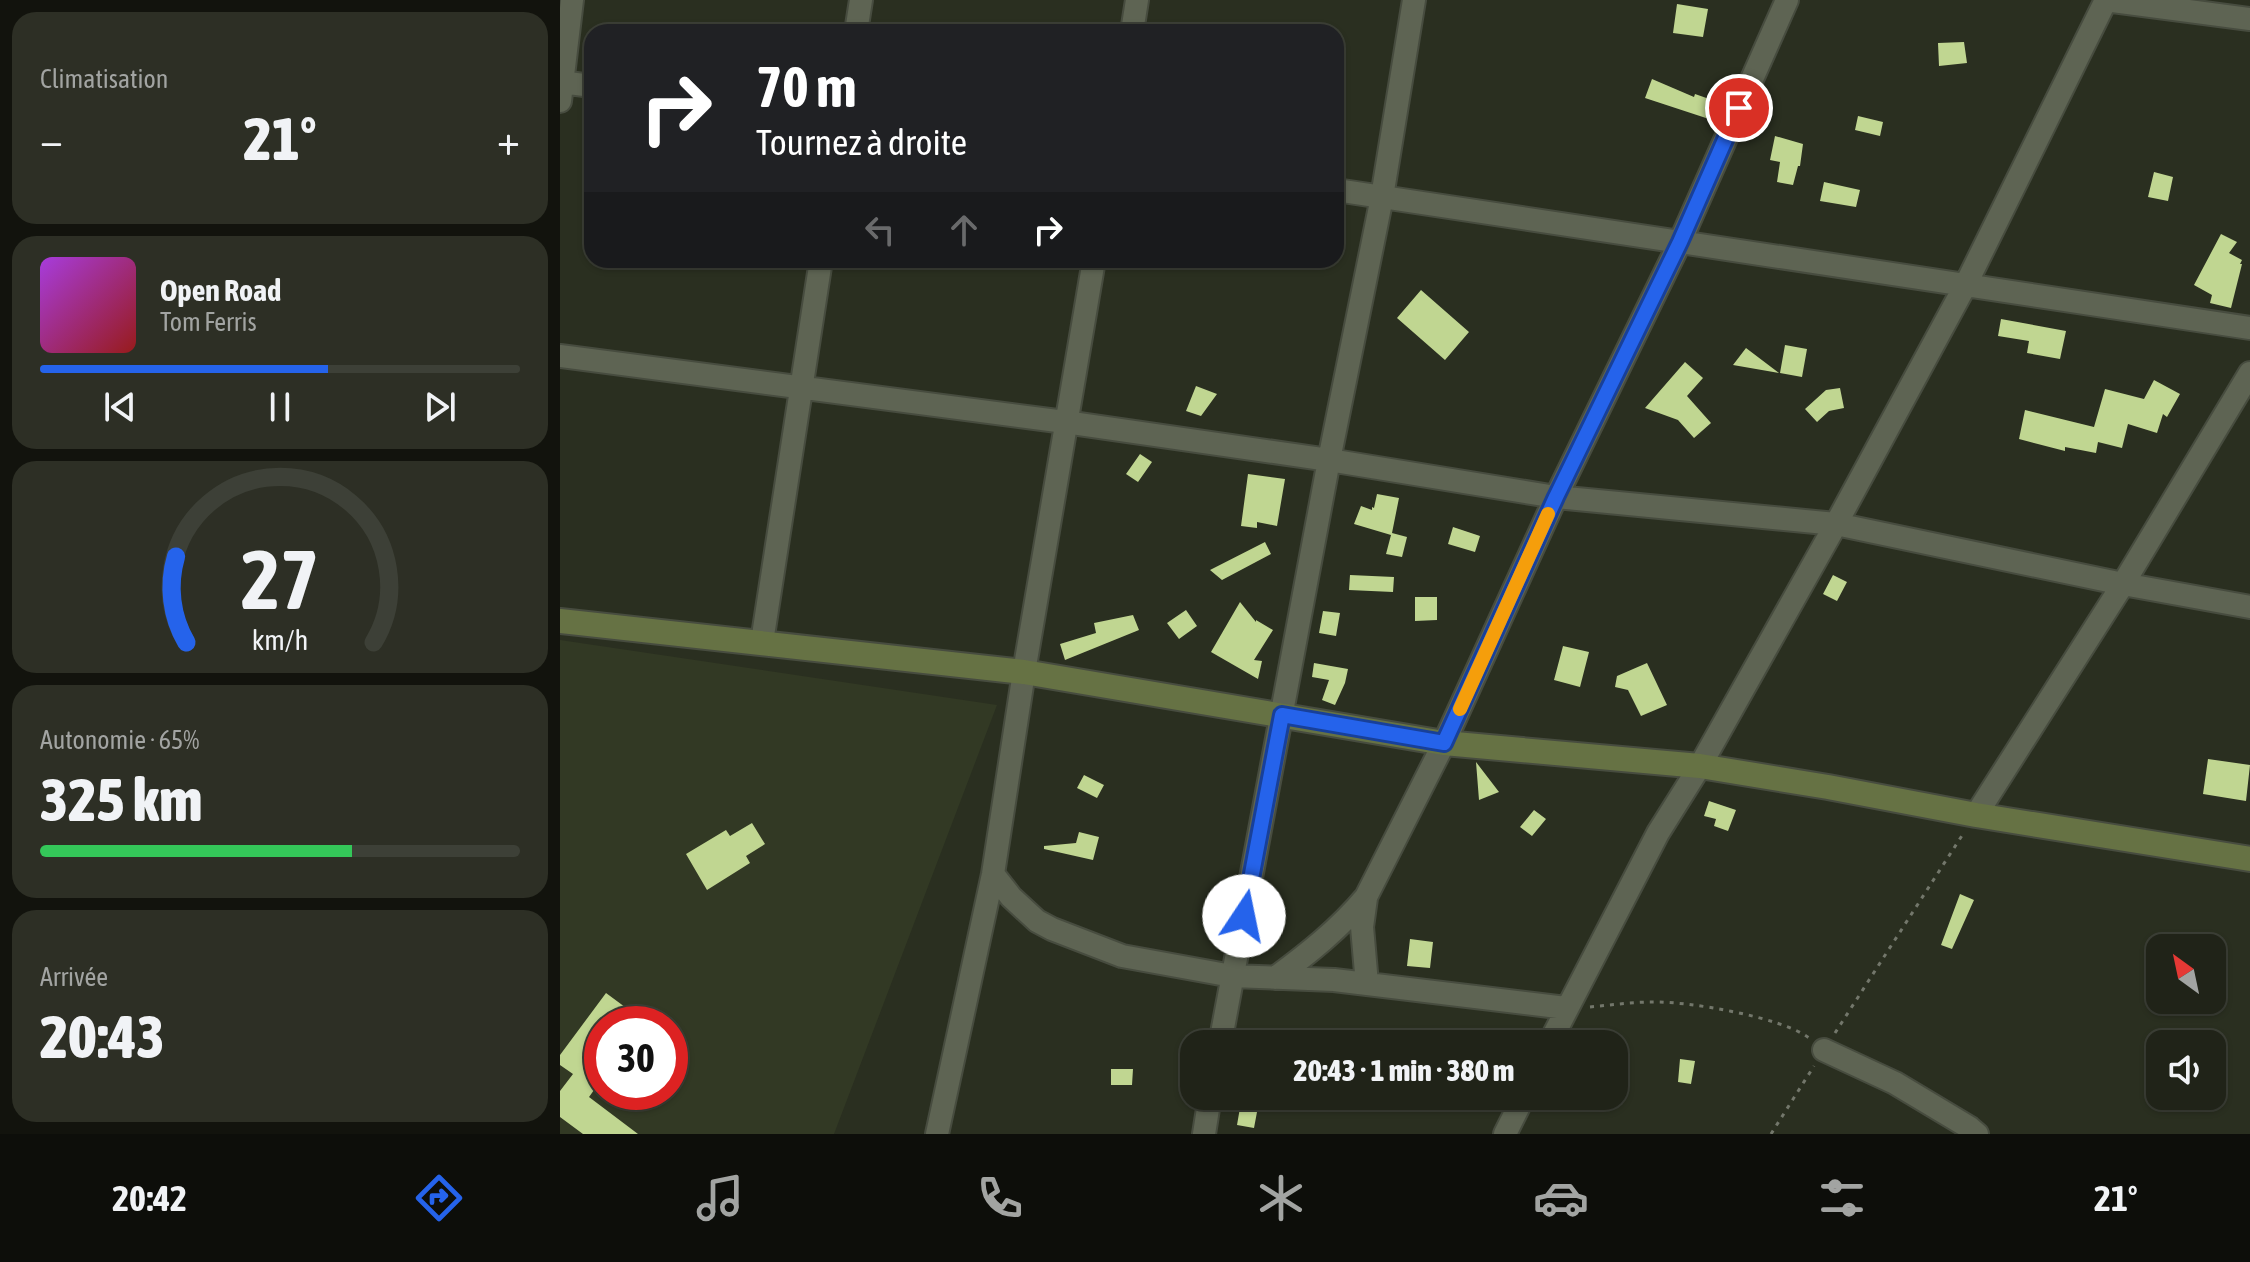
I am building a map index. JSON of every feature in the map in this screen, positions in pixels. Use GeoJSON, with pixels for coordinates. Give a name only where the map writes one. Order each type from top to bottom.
{"type":"FeatureCollection","features":[{"type":"Feature","properties":{"kind":"street"},"geometry":{"type":"LineString","coordinates":[[572,0],[561,88],[584,87]]}},
{"type":"Feature","properties":{"kind":"street"},"geometry":{"type":"LineString","coordinates":[[857,24],[861,0]]}},
{"type":"Feature","properties":{"kind":"street"},"geometry":{"type":"LineString","coordinates":[[1133,24],[1137,0]]}},
{"type":"Feature","properties":{"kind":"street"},"geometry":{"type":"LineString","coordinates":[[1222,1030],[1329,460],[1382,197],[1414,0]]}},
{"type":"Feature","properties":{"kind":"street"},"geometry":{"type":"LineString","coordinates":[[1275,978],[1324,941],[1366,897],[1444,743],[1556,497],[1680,242],[1787,0]]}},
{"type":"Feature","properties":{"kind":"street"},"geometry":{"type":"LineString","coordinates":[[1556,1030],[1658,833],[1700,766],[1836,524],[1966,284],[2105,0],[2250,19]]}},
{"type":"Feature","properties":{"kind":"street"},"geometry":{"type":"LineString","coordinates":[[1344,191],[2250,328]]}},
{"type":"Feature","properties":{"kind":"street"},"geometry":{"type":"LineString","coordinates":[[762,642],[820,268]]}},
{"type":"Feature","properties":{"kind":"street"},"geometry":{"type":"LineString","coordinates":[[937,1134],[993,874],[1093,268]]}},
{"type":"Feature","properties":{"kind":"street"},"geometry":{"type":"LineString","coordinates":[[560,356],[1065,422],[1556,497],[1836,524],[2123,584],[2250,607]]}},
{"type":"Feature","properties":{"kind":"street"},"geometry":{"type":"LineString","coordinates":[[1976,815],[2123,584],[2250,373]]}},
{"type":"Feature","properties":{"kind":"street"},"geometry":{"type":"LineString","coordinates":[[560,621],[1024,672],[1444,743],[1700,766],[2250,859]]}},
{"type":"Feature","properties":{"kind":"street"},"geometry":{"type":"LineString","coordinates":[[993,874],[1037,921],[1122,956],[1232,976],[1334,980],[1566,1008]]}},
{"type":"Feature","properties":{"kind":"street"},"geometry":{"type":"LineString","coordinates":[[1366,897],[1362,927],[1367,984]]}},
{"type":"Feature","properties":{"kind":"street"},"geometry":{"type":"LineString","coordinates":[[1824,1050],[1895,1083],[1977,1134]]}},
{"type":"Feature","properties":{"kind":"street"},"geometry":{"type":"LineString","coordinates":[[1204,1134],[1208,1110]]}},
{"type":"Feature","properties":{"kind":"street"},"geometry":{"type":"LineString","coordinates":[[1505,1134],[1517,1110]]}},
{"type":"Feature","properties":{"kind":"path"},"geometry":{"type":"LineString","coordinates":[[1771,1134],[1976,815]]}},
{"type":"Feature","properties":{"kind":"path"},"geometry":{"type":"LineString","coordinates":[[1566,1008],[1655,1002],[1713,1009],[1759,1017],[1800,1031],[1824,1050]]}},
{"type":"Feature","properties":{"kind":"shaded area"},"geometry":{"type":"Polygon","coordinates":[[[560,640],[997,705],[834,1134],[560,1134],[560,640]]]}},
{"type":"Feature","properties":{"kind":"building"},"geometry":{"type":"Polygon","coordinates":[[[1677,4],[1708,9],[1703,37],[1673,33],[1677,4]]]}},
{"type":"Feature","properties":{"kind":"building"},"geometry":{"type":"Polygon","coordinates":[[[1964,42],[1967,63],[1939,66],[1938,43],[1964,42]]]}},
{"type":"Feature","properties":{"kind":"building"},"geometry":{"type":"Polygon","coordinates":[[[1652,79],[1694,97],[1695,94],[1715,101],[1709,119],[1645,98],[1652,79]]]}},
{"type":"Feature","properties":{"kind":"building"},"geometry":{"type":"Polygon","coordinates":[[[1858,116],[1883,122],[1880,136],[1855,130],[1858,116]]]}},
{"type":"Feature","properties":{"kind":"building"},"geometry":{"type":"Polygon","coordinates":[[[1775,136],[1803,144],[1793,185],[1777,182],[1780,162],[1770,160],[1775,136]]]}},
{"type":"Feature","properties":{"kind":"building"},"geometry":{"type":"Polygon","coordinates":[[[2154,172],[2173,177],[2168,201],[2148,197],[2154,172]]]}},
{"type":"Feature","properties":{"kind":"building"},"geometry":{"type":"Polygon","coordinates":[[[1824,182],[1860,190],[1856,207],[1820,201],[1824,182]]]}},
{"type":"Feature","properties":{"kind":"building"},"geometry":{"type":"Polygon","coordinates":[[[2221,234],[2237,242],[2229,253],[2242,260],[2231,308],[2210,303],[2212,295],[2194,285],[2221,234]]]}},
{"type":"Feature","properties":{"kind":"building"},"geometry":{"type":"Polygon","coordinates":[[[1421,290],[1469,332],[1445,360],[1397,318],[1421,290]]]}},
{"type":"Feature","properties":{"kind":"building"},"geometry":{"type":"Polygon","coordinates":[[[2001,319],[2066,331],[2060,359],[2027,353],[2029,341],[1998,336],[2001,319]]]}},
{"type":"Feature","properties":{"kind":"building"},"geometry":{"type":"Polygon","coordinates":[[[1785,345],[1807,349],[1802,377],[1780,373],[1785,345]]]}},
{"type":"Feature","properties":{"kind":"building"},"geometry":{"type":"Polygon","coordinates":[[[1746,348],[1779,373],[1733,365],[1746,348]]]}},
{"type":"Feature","properties":{"kind":"building"},"geometry":{"type":"Polygon","coordinates":[[[1685,362],[1703,378],[1687,396],[1711,423],[1694,438],[1678,420],[1645,408],[1685,362]]]}},
{"type":"Feature","properties":{"kind":"building"},"geometry":{"type":"Polygon","coordinates":[[[2154,380],[2180,394],[2167,417],[2163,414],[2157,433],[2128,424],[2122,448],[2098,442],[2096,453],[2065,447],[2065,451],[2019,439],[2025,410],[2094,427],[2105,389],[2144,399],[2154,380]]]}},
{"type":"Feature","properties":{"kind":"building"},"geometry":{"type":"Polygon","coordinates":[[[1196,386],[1217,394],[1201,416],[1186,411],[1196,386]]]}},
{"type":"Feature","properties":{"kind":"building"},"geometry":{"type":"Polygon","coordinates":[[[1840,388],[1844,408],[1829,411],[1817,422],[1805,409],[1826,390],[1840,388]]]}},
{"type":"Feature","properties":{"kind":"building"},"geometry":{"type":"Polygon","coordinates":[[[1140,454],[1152,462],[1138,482],[1126,474],[1140,454]]]}},
{"type":"Feature","properties":{"kind":"building"},"geometry":{"type":"Polygon","coordinates":[[[1248,474],[1285,479],[1277,526],[1257,522],[1257,528],[1241,526],[1248,474]]]}},
{"type":"Feature","properties":{"kind":"building"},"geometry":{"type":"Polygon","coordinates":[[[1377,494],[1399,498],[1392,533],[1407,537],[1402,557],[1386,554],[1391,535],[1354,524],[1361,506],[1374,508],[1377,494]]]}},
{"type":"Feature","properties":{"kind":"building"},"geometry":{"type":"Polygon","coordinates":[[[1453,527],[1480,536],[1475,552],[1448,544],[1453,527]]]}},
{"type":"Feature","properties":{"kind":"building"},"geometry":{"type":"Polygon","coordinates":[[[1265,542],[1271,554],[1222,580],[1210,570],[1265,542]]]}},
{"type":"Feature","properties":{"kind":"building"},"geometry":{"type":"Polygon","coordinates":[[[1350,575],[1394,577],[1393,592],[1349,590],[1350,575]]]}},
{"type":"Feature","properties":{"kind":"building"},"geometry":{"type":"Polygon","coordinates":[[[1833,575],[1847,582],[1837,601],[1823,594],[1833,575]]]}},
{"type":"Feature","properties":{"kind":"building"},"geometry":{"type":"Polygon","coordinates":[[[1415,597],[1437,597],[1437,620],[1415,621],[1415,597]]]}},
{"type":"Feature","properties":{"kind":"building"},"geometry":{"type":"Polygon","coordinates":[[[1240,602],[1256,622],[1273,630],[1254,660],[1262,661],[1258,679],[1211,652],[1240,602]]]}},
{"type":"Feature","properties":{"kind":"building"},"geometry":{"type":"Polygon","coordinates":[[[1186,610],[1197,626],[1179,639],[1167,623],[1186,610]]]}},
{"type":"Feature","properties":{"kind":"building"},"geometry":{"type":"Polygon","coordinates":[[[1323,611],[1340,613],[1336,636],[1319,633],[1323,611]]]}},
{"type":"Feature","properties":{"kind":"building"},"geometry":{"type":"Polygon","coordinates":[[[1133,615],[1139,630],[1065,660],[1060,644],[1096,633],[1094,623],[1133,615]]]}},
{"type":"Feature","properties":{"kind":"building"},"geometry":{"type":"Polygon","coordinates":[[[1563,646],[1589,652],[1580,687],[1554,680],[1563,646]]]}},
{"type":"Feature","properties":{"kind":"building"},"geometry":{"type":"Polygon","coordinates":[[[1314,663],[1348,669],[1335,705],[1322,700],[1329,680],[1312,677],[1314,663]]]}},
{"type":"Feature","properties":{"kind":"building"},"geometry":{"type":"Polygon","coordinates":[[[1647,663],[1667,705],[1641,716],[1628,690],[1615,687],[1617,676],[1647,663]]]}},
{"type":"Feature","properties":{"kind":"building"},"geometry":{"type":"Polygon","coordinates":[[[2208,759],[2250,765],[2246,801],[2203,794],[2208,759]]]}},
{"type":"Feature","properties":{"kind":"building"},"geometry":{"type":"Polygon","coordinates":[[[1476,762],[1499,792],[1479,800],[1476,762]]]}},
{"type":"Feature","properties":{"kind":"building"},"geometry":{"type":"Polygon","coordinates":[[[1084,775],[1104,785],[1097,798],[1077,788],[1084,775]]]}},
{"type":"Feature","properties":{"kind":"building"},"geometry":{"type":"Polygon","coordinates":[[[1709,801],[1736,810],[1728,831],[1714,826],[1716,819],[1704,816],[1709,801]]]}},
{"type":"Feature","properties":{"kind":"building"},"geometry":{"type":"Polygon","coordinates":[[[1534,810],[1546,819],[1532,836],[1520,827],[1534,810]]]}},
{"type":"Feature","properties":{"kind":"building"},"geometry":{"type":"Polygon","coordinates":[[[752,823],[765,844],[746,856],[750,863],[707,890],[686,854],[726,830],[730,836],[752,823]]]}},
{"type":"Feature","properties":{"kind":"building"},"geometry":{"type":"Polygon","coordinates":[[[1079,832],[1099,837],[1093,860],[1044,849],[1044,846],[1076,843],[1079,832]]]}},
{"type":"Feature","properties":{"kind":"building"},"geometry":{"type":"Polygon","coordinates":[[[1960,894],[1974,900],[1952,949],[1941,945],[1960,894]]]}},
{"type":"Feature","properties":{"kind":"building"},"geometry":{"type":"Polygon","coordinates":[[[1410,939],[1433,942],[1430,968],[1407,966],[1410,939]]]}},
{"type":"Feature","properties":{"kind":"building"},"geometry":{"type":"Polygon","coordinates":[[[606,993],[624,1006],[596,1006],[606,993]]]}},
{"type":"Feature","properties":{"kind":"building"},"geometry":{"type":"Polygon","coordinates":[[[584,1023],[584,1110],[606,1110],[638,1134],[583,1134],[560,1117],[560,1091],[573,1074],[560,1065],[560,1055],[584,1023]]]}},
{"type":"Feature","properties":{"kind":"building"},"geometry":{"type":"Polygon","coordinates":[[[1680,1059],[1695,1061],[1691,1084],[1678,1082],[1680,1059]]]}},
{"type":"Feature","properties":{"kind":"building"},"geometry":{"type":"Polygon","coordinates":[[[1111,1069],[1133,1069],[1132,1085],[1111,1085],[1111,1069]]]}},
{"type":"Feature","properties":{"kind":"building"},"geometry":{"type":"Polygon","coordinates":[[[1240,1110],[1257,1110],[1254,1128],[1237,1125],[1240,1110]]]}},
{"type":"Feature","properties":{"kind":"slow traffic"},"geometry":{"type":"LineString","coordinates":[[1460,709],[1548,514]]}},
{"type":"Feature","properties":{"kind":"route"},"geometry":{"type":"LineString","coordinates":[[1244,916],[1282,715],[1444,743],[1556,497],[1680,242],[1739,108]]}}]}
